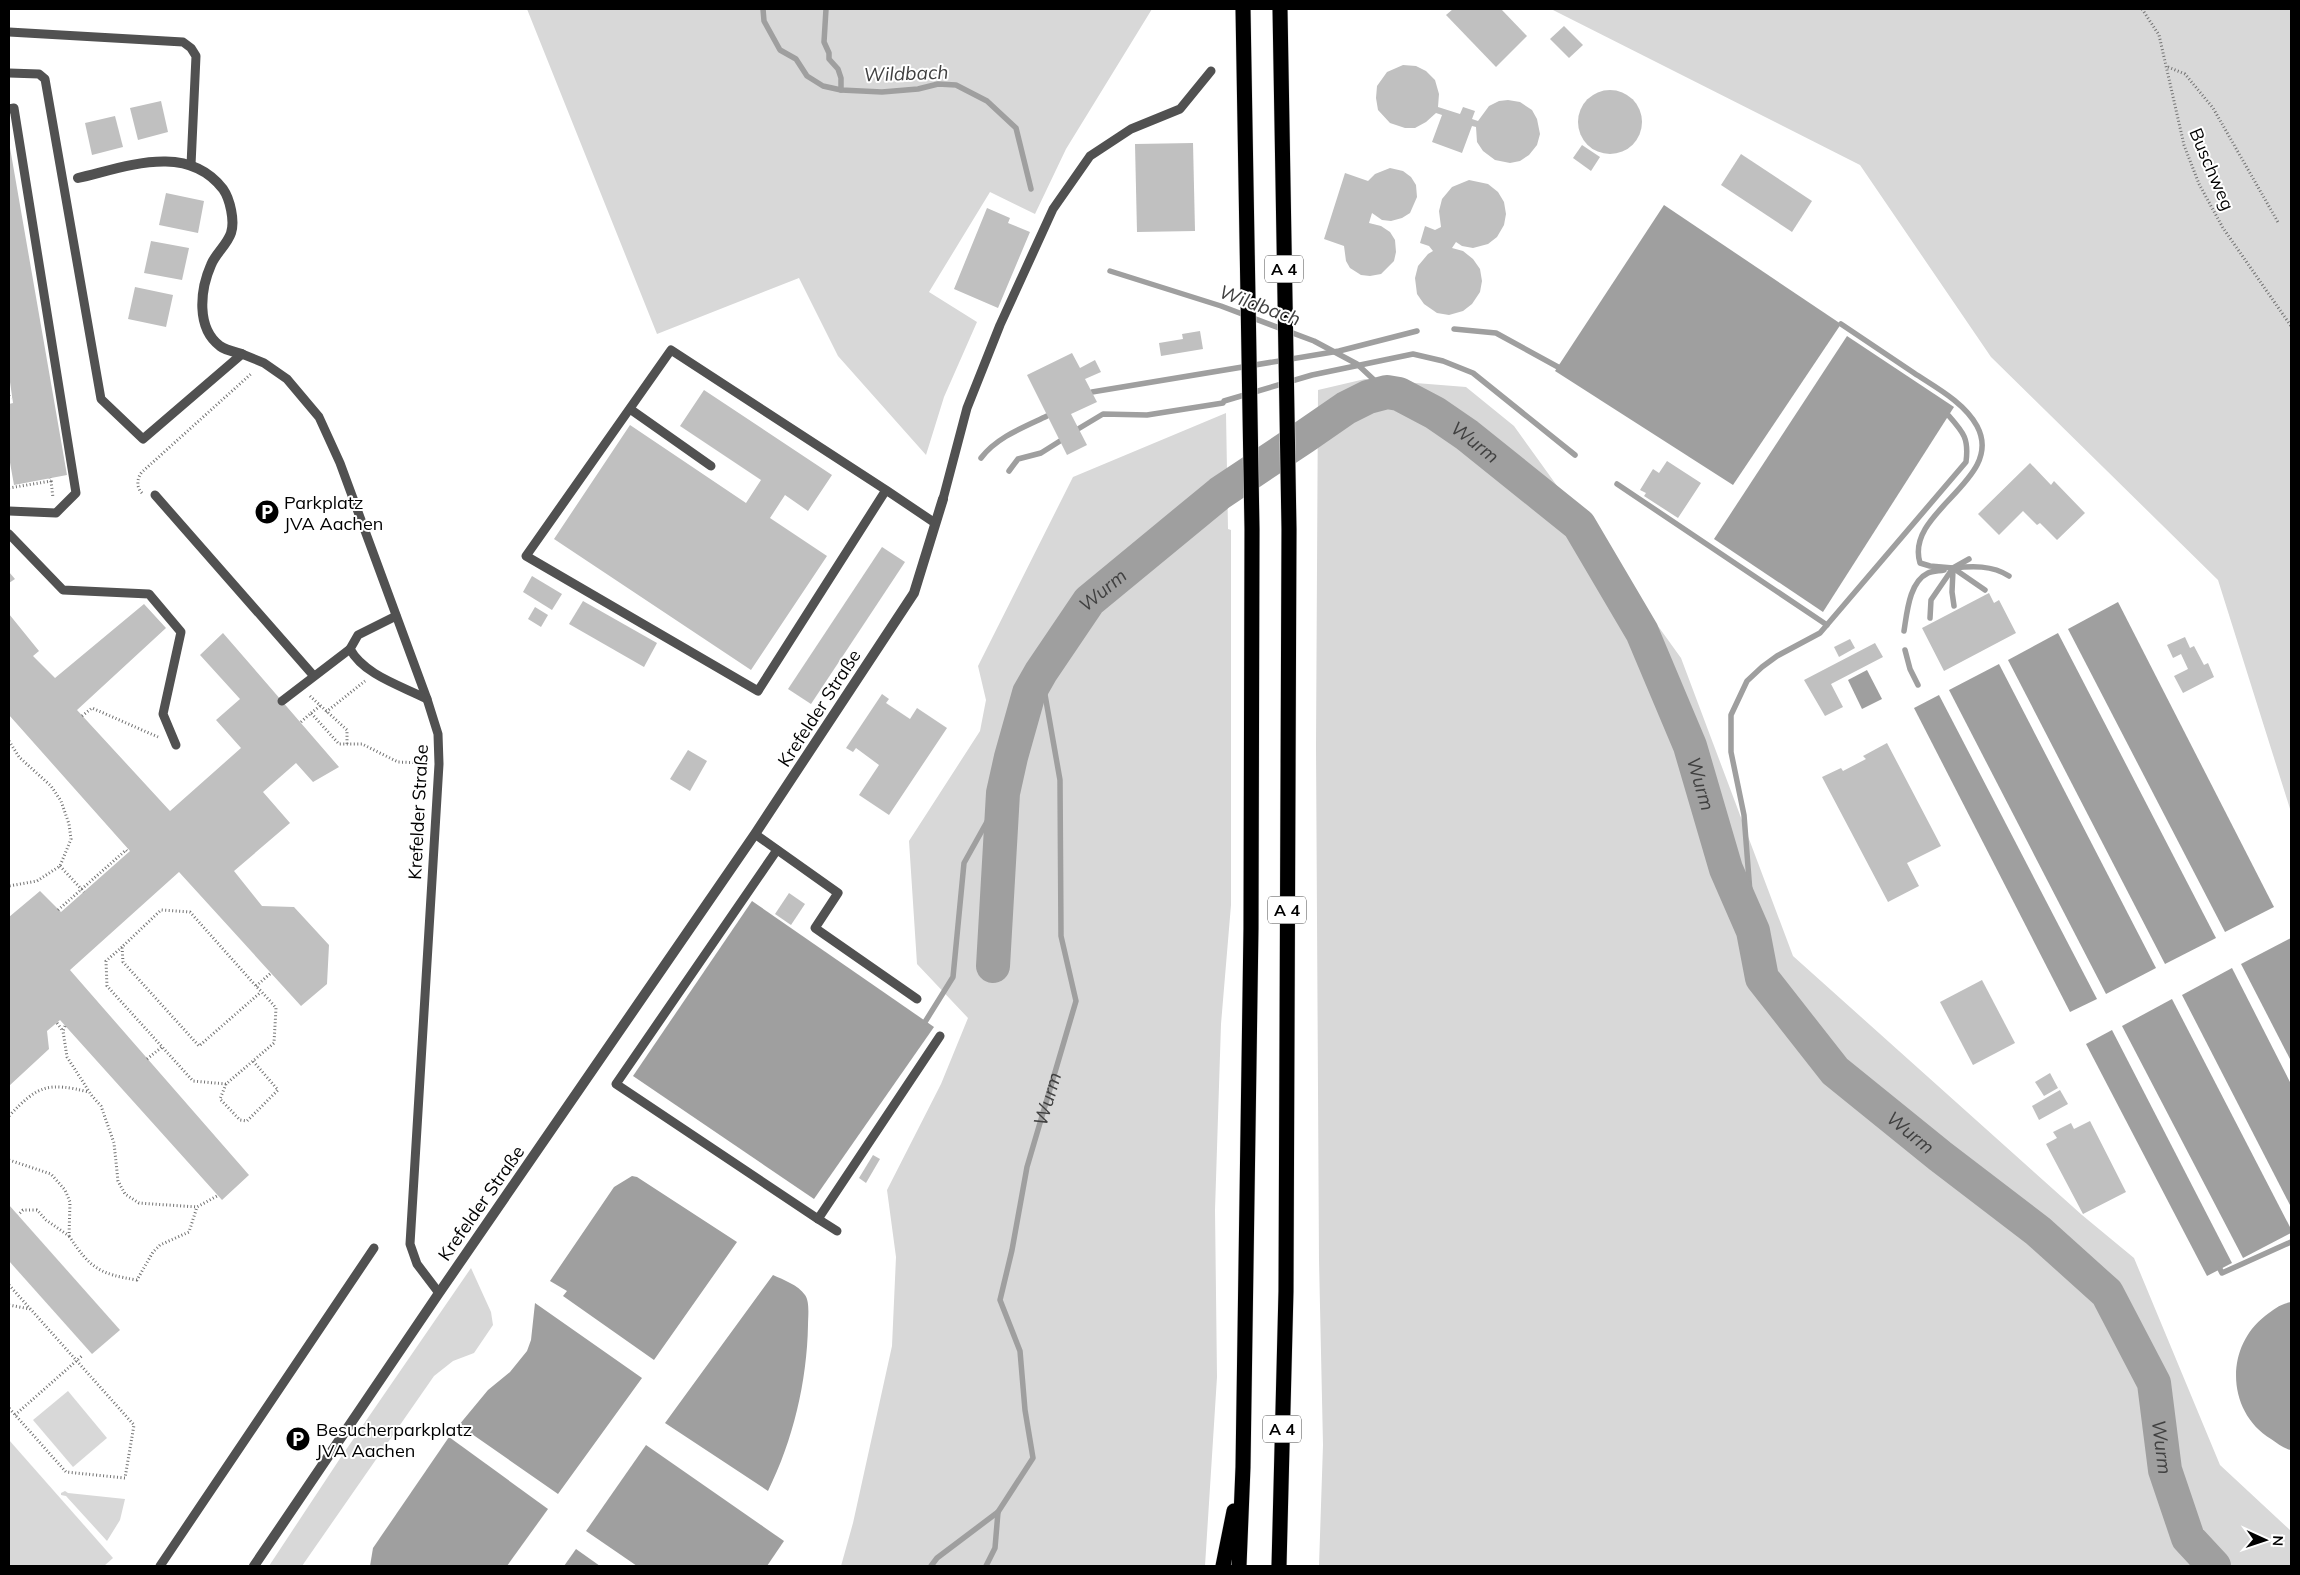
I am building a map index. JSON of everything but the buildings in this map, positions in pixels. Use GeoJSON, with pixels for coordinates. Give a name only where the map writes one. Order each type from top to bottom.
{"type":"FeatureCollection","features":[{"type":"Feature","properties":{"kind":"highway","name":"A 4"},"geometry":{"type":"LineString","coordinates":[[1239,1566],[1243,1468],[1251,918],[1252,529],[1243,9]]}},
{"type":"Feature","properties":{"kind":"highway","name":"A 4"},"geometry":{"type":"LineString","coordinates":[[1279,1566],[1286,1291],[1289,528],[1280,9]]}},
{"type":"Feature","properties":{"kind":"highway"},"geometry":{"type":"LineString","coordinates":[[1223,1566],[1243,1468]]}},
{"type":"Feature","properties":{"kind":"street","name":"Krefelder Straße"},"geometry":{"type":"LineString","coordinates":[[78,178],[166,160],[191,165],[214,178],[226,194],[231,209],[231,232],[211,264],[201,309],[208,332],[220,346],[242,354]]}},
{"type":"Feature","properties":{"kind":"street","name":"Krefelder Straße"},"geometry":{"type":"LineString","coordinates":[[254,1566],[439,1293],[755,834],[914,593],[942,499]]}},
{"type":"Feature","properties":{"kind":"lane"},"geometry":{"type":"LineString","coordinates":[[9,32],[183,42],[191,48],[196,56],[191,165]]}},
{"type":"Feature","properties":{"kind":"lane"},"geometry":{"type":"LineString","coordinates":[[942,499],[967,408],[1000,325],[1053,209],[1090,156],[1131,129],[1180,109],[1210,71]]}},
{"type":"Feature","properties":{"kind":"lane"},"geometry":{"type":"LineString","coordinates":[[9,73],[39,74],[45,79],[101,399],[143,439],[242,354]]}},
{"type":"Feature","properties":{"kind":"lane"},"geometry":{"type":"LineString","coordinates":[[9,109],[14,108],[76,493],[56,513],[9,512]]}},
{"type":"Feature","properties":{"kind":"lane"},"geometry":{"type":"LineString","coordinates":[[886,490],[758,691],[526,556],[670,350],[886,490],[935,524]]}},
{"type":"Feature","properties":{"kind":"lane","name":"Krefelder Straße"},"geometry":{"type":"LineString","coordinates":[[242,354],[264,363],[286,379],[320,416],[340,463],[427,699],[438,734],[439,764],[410,1244],[417,1264],[439,1293]]}},
{"type":"Feature","properties":{"kind":"lane"},"geometry":{"type":"LineString","coordinates":[[630,409],[711,466]]}},
{"type":"Feature","properties":{"kind":"lane"},"geometry":{"type":"LineString","coordinates":[[155,495],[314,675]]}},
{"type":"Feature","properties":{"kind":"lane"},"geometry":{"type":"LineString","coordinates":[[9,534],[63,590],[149,594],[181,632],[162,714],[176,745]]}},
{"type":"Feature","properties":{"kind":"lane"},"geometry":{"type":"LineString","coordinates":[[282,701],[350,649],[358,635],[396,616]]}},
{"type":"Feature","properties":{"kind":"lane"},"geometry":{"type":"LineString","coordinates":[[350,649],[356,660],[375,673],[427,699]]}},
{"type":"Feature","properties":{"kind":"lane"},"geometry":{"type":"LineString","coordinates":[[755,834],[838,893],[814,928],[917,999]]}},
{"type":"Feature","properties":{"kind":"lane"},"geometry":{"type":"LineString","coordinates":[[777,850],[616,1084],[837,1230]]}},
{"type":"Feature","properties":{"kind":"lane"},"geometry":{"type":"LineString","coordinates":[[818,1219],[940,1036]]}},
{"type":"Feature","properties":{"kind":"lane"},"geometry":{"type":"LineString","coordinates":[[160,1566],[374,1248]]}},
{"type":"Feature","properties":{"kind":"path","name":"Buschweg"},"geometry":{"type":"LineString","coordinates":[[2142,9],[2159,35],[2168,67],[2174,106],[2184,145],[2199,184],[2223,228],[2291,326]]}},
{"type":"Feature","properties":{"kind":"path"},"geometry":{"type":"LineString","coordinates":[[2168,67],[2185,74],[2213,108],[2279,224]]}},
{"type":"Feature","properties":{"kind":"path"},"geometry":{"type":"LineString","coordinates":[[145,496],[139,490],[138,476],[264,363]]}},
{"type":"Feature","properties":{"kind":"path"},"geometry":{"type":"LineString","coordinates":[[9,488],[50,481],[50,478]]}},
{"type":"Feature","properties":{"kind":"path"},"geometry":{"type":"LineString","coordinates":[[326,712],[375,673]]}},
{"type":"Feature","properties":{"kind":"path"},"geometry":{"type":"LineString","coordinates":[[301,686],[326,712],[347,730],[347,744]]}},
{"type":"Feature","properties":{"kind":"path"},"geometry":{"type":"LineString","coordinates":[[301,722],[320,706]]}},
{"type":"Feature","properties":{"kind":"path"},"geometry":{"type":"LineString","coordinates":[[82,716],[92,708],[176,745]]}},
{"type":"Feature","properties":{"kind":"path"},"geometry":{"type":"LineString","coordinates":[[311,713],[339,744],[362,744],[398,762],[439,764]]}},
{"type":"Feature","properties":{"kind":"path"},"geometry":{"type":"LineString","coordinates":[[9,741],[19,757],[51,786],[61,801],[69,824],[71,839],[60,866],[37,881],[9,886]]}},
{"type":"Feature","properties":{"kind":"path"},"geometry":{"type":"LineString","coordinates":[[58,910],[83,891],[126,850],[128,852]]}},
{"type":"Feature","properties":{"kind":"path"},"geometry":{"type":"LineString","coordinates":[[60,866],[83,891]]}},
{"type":"Feature","properties":{"kind":"path"},"geometry":{"type":"LineString","coordinates":[[226,1084],[193,1081],[107,986],[106,961],[160,910],[190,912],[276,1008],[274,1043],[226,1084],[220,1099],[240,1120],[247,1121],[278,1090],[253,1061]]}},
{"type":"Feature","properties":{"kind":"path"},"geometry":{"type":"LineString","coordinates":[[122,946],[123,962],[199,1046],[261,992]]}},
{"type":"Feature","properties":{"kind":"path"},"geometry":{"type":"LineString","coordinates":[[256,986],[271,973]]}},
{"type":"Feature","properties":{"kind":"path"},"geometry":{"type":"LineString","coordinates":[[57,1023],[63,1031],[67,1057],[101,1106],[114,1144],[118,1181],[125,1194],[140,1203],[197,1207],[217,1196]]}},
{"type":"Feature","properties":{"kind":"path"},"geometry":{"type":"LineString","coordinates":[[63,1031],[65,1026]]}},
{"type":"Feature","properties":{"kind":"path"},"geometry":{"type":"LineString","coordinates":[[147,1059],[162,1047]]}},
{"type":"Feature","properties":{"kind":"path"},"geometry":{"type":"LineString","coordinates":[[9,1116],[26,1098],[37,1090],[58,1086],[90,1092]]}},
{"type":"Feature","properties":{"kind":"path"},"geometry":{"type":"LineString","coordinates":[[9,1160],[51,1174],[65,1190],[70,1202],[69,1236]]}},
{"type":"Feature","properties":{"kind":"path"},"geometry":{"type":"LineString","coordinates":[[18,1215],[23,1210],[37,1210],[46,1220],[69,1236],[84,1258],[99,1269],[110,1276],[137,1280],[153,1252],[160,1246],[189,1232],[197,1207]]}},
{"type":"Feature","properties":{"kind":"path"},"geometry":{"type":"LineString","coordinates":[[9,1285],[134,1425],[125,1478],[66,1472],[9,1408]]}},
{"type":"Feature","properties":{"kind":"path"},"geometry":{"type":"LineString","coordinates":[[9,1305],[31,1309]]}},
{"type":"Feature","properties":{"kind":"path"},"geometry":{"type":"LineString","coordinates":[[15,1415],[73,1366],[77,1359],[83,1355]]}},
{"type":"Feature","properties":{"kind":"shaded area"},"geometry":{"type":"Polygon","coordinates":[[[527,9],[1152,9],[1066,149],[1035,214],[990,192],[929,292],[977,322],[944,397],[926,455],[838,356],[799,278],[657,334],[527,9]]]}},
{"type":"Feature","properties":{"kind":"shaded area"},"geometry":{"type":"Polygon","coordinates":[[[1551,9],[2291,9],[2291,812],[2218,580],[1991,357],[1860,165],[1551,9]]]}},
{"type":"Feature","properties":{"kind":"shaded area"},"geometry":{"type":"Polygon","coordinates":[[[1664,205],[1841,324],[1733,485],[1555,371],[1664,205]]]}},
{"type":"Feature","properties":{"kind":"shaded area"},"geometry":{"type":"Polygon","coordinates":[[[1847,336],[1954,407],[1823,612],[1714,539],[1847,336]]]}},
{"type":"Feature","properties":{"kind":"shaded area"},"geometry":{"type":"Polygon","coordinates":[[[1365,379],[1466,387],[1514,426],[1681,658],[1793,956],[2082,1215],[2134,1258],[2220,1465],[2291,1531],[2291,1566],[1319,1566],[1323,1445],[1319,1260],[1316,747],[1318,390],[1365,379]]]}},
{"type":"Feature","properties":{"kind":"shaded area"},"geometry":{"type":"Polygon","coordinates":[[[1226,413],[1228,529],[1231,530],[1231,905],[1221,1024],[1215,1210],[1217,1377],[1205,1566],[841,1566],[853,1523],[892,1346],[896,1257],[887,1190],[941,1084],[968,1018],[917,964],[909,841],[980,731],[986,700],[978,666],[1073,477],[1226,413]]]}},
{"type":"Feature","properties":{"kind":"shaded area"},"geometry":{"type":"Polygon","coordinates":[[[2118,602],[2274,907],[2225,932],[2068,629],[2118,602]]]}},
{"type":"Feature","properties":{"kind":"shaded area"},"geometry":{"type":"Polygon","coordinates":[[[2058,633],[2216,938],[2165,964],[2008,660],[2058,633]]]}},
{"type":"Feature","properties":{"kind":"shaded area"},"geometry":{"type":"Polygon","coordinates":[[[1999,664],[2156,968],[2106,994],[1949,690],[1999,664]]]}},
{"type":"Feature","properties":{"kind":"shaded area"},"geometry":{"type":"Polygon","coordinates":[[[1867,670],[1882,699],[1862,709],[1848,680],[1867,670]]]}},
{"type":"Feature","properties":{"kind":"shaded area"},"geometry":{"type":"Polygon","coordinates":[[[1939,695],[2097,999],[2070,1012],[1914,708],[1939,695]]]}},
{"type":"Feature","properties":{"kind":"shaded area"},"geometry":{"type":"Polygon","coordinates":[[[752,901],[934,1027],[814,1199],[633,1076],[752,901]]]}},
{"type":"Feature","properties":{"kind":"shaded area"},"geometry":{"type":"Polygon","coordinates":[[[2291,938],[2291,1061],[2241,964],[2291,938]]]}},
{"type":"Feature","properties":{"kind":"shaded area"},"geometry":{"type":"Polygon","coordinates":[[[2232,968],[2291,1084],[2291,1207],[2182,995],[2232,968]]]}},
{"type":"Feature","properties":{"kind":"shaded area"},"geometry":{"type":"Polygon","coordinates":[[[2172,999],[2291,1229],[2291,1233],[2243,1258],[2122,1026],[2172,999]]]}},
{"type":"Feature","properties":{"kind":"shaded area"},"geometry":{"type":"Polygon","coordinates":[[[2112,1030],[2232,1263],[2207,1276],[2086,1044],[2112,1030]]]}},
{"type":"Feature","properties":{"kind":"shaded area"},"geometry":{"type":"Polygon","coordinates":[[[632,1176],[637,1177],[737,1242],[654,1360],[563,1296],[567,1291],[550,1281],[614,1187],[632,1176]]]}},
{"type":"Feature","properties":{"kind":"shaded area"},"geometry":{"type":"Polygon","coordinates":[[[471,1268],[491,1312],[493,1325],[474,1353],[453,1361],[434,1376],[302,1566],[269,1566],[339,1460],[471,1268]]]}},
{"type":"Feature","properties":{"kind":"shaded area"},"geometry":{"type":"Polygon","coordinates":[[[773,1275],[802,1291],[808,1302],[808,1314],[805,1368],[797,1410],[785,1452],[768,1491],[665,1423],[773,1275]]]}},
{"type":"Feature","properties":{"kind":"shaded area"},"geometry":{"type":"Polygon","coordinates":[[[2291,1302],[2291,1450],[2281,1446],[2256,1427],[2246,1413],[2239,1397],[2236,1379],[2237,1362],[2242,1345],[2252,1329],[2274,1309],[2291,1302]]]}},
{"type":"Feature","properties":{"kind":"shaded area"},"geometry":{"type":"Polygon","coordinates":[[[535,1303],[642,1378],[558,1494],[459,1425],[488,1390],[510,1372],[527,1351],[531,1340],[535,1303]]]}},
{"type":"Feature","properties":{"kind":"shaded area"},"geometry":{"type":"Polygon","coordinates":[[[68,1391],[107,1438],[73,1467],[33,1420],[68,1391]]]}},
{"type":"Feature","properties":{"kind":"shaded area"},"geometry":{"type":"Polygon","coordinates":[[[449,1437],[548,1509],[507,1566],[370,1566],[373,1548],[449,1437]]]}},
{"type":"Feature","properties":{"kind":"shaded area"},"geometry":{"type":"Polygon","coordinates":[[[9,1440],[113,1558],[104,1566],[9,1566],[9,1440]]]}},
{"type":"Feature","properties":{"kind":"shaded area"},"geometry":{"type":"Polygon","coordinates":[[[646,1445],[784,1541],[767,1566],[637,1566],[586,1531],[646,1445]]]}},
{"type":"Feature","properties":{"kind":"shaded area"},"geometry":{"type":"Polygon","coordinates":[[[65,1491],[68,1493],[125,1499],[120,1520],[107,1541],[66,1496],[61,1495],[65,1491]]]}},
{"type":"Feature","properties":{"kind":"shaded area"},"geometry":{"type":"Polygon","coordinates":[[[576,1549],[600,1566],[564,1566],[576,1549]]]}},
{"type":"Feature","properties":{"kind":"waterway","name":"Wildbach"},"geometry":{"type":"LineString","coordinates":[[763,9],[764,21],[780,50],[796,59],[807,76],[823,86],[841,90],[882,92],[918,89],[938,84],[956,85],[987,101],[1016,128],[1031,189]]}},
{"type":"Feature","properties":{"kind":"waterway"},"geometry":{"type":"LineString","coordinates":[[826,9],[824,42],[829,53],[829,59],[838,69],[841,78],[841,90]]}},
{"type":"Feature","properties":{"kind":"waterway","name":"Wildbach"},"geometry":{"type":"LineString","coordinates":[[1110,271],[1221,306],[1314,341],[1357,364],[1387,392]]}},
{"type":"Feature","properties":{"kind":"waterway"},"geometry":{"type":"LineString","coordinates":[[1841,324],[1957,402],[1977,426],[1982,445],[1978,463],[1967,479],[1926,527],[1919,544],[1920,563],[1953,568],[1985,590]]}},
{"type":"Feature","properties":{"kind":"waterway"},"geometry":{"type":"LineString","coordinates":[[1454,329],[1496,333],[1558,367]]}},
{"type":"Feature","properties":{"kind":"waterway"},"geometry":{"type":"LineString","coordinates":[[1092,392],[1339,351],[1417,331]]}},
{"type":"Feature","properties":{"kind":"waterway"},"geometry":{"type":"LineString","coordinates":[[1078,429],[1103,414],[1147,415],[1223,403],[1224,401],[1312,375],[1413,354],[1443,361],[1473,373],[1575,455]]}},
{"type":"Feature","properties":{"kind":"waterway","name":"Wurm"},"geometry":{"type":"LineString","coordinates":[[993,966],[1003,793],[1011,757],[1029,693],[1089,601],[1220,493],[1346,408],[1368,397],[1387,392],[1399,394],[1435,413],[1467,435],[1579,525],[1642,632],[1690,746],[1726,869],[1753,931],[1762,978],[1835,1071],[1940,1156],[2038,1231],[2107,1293],[2154,1383],[2165,1470],[2188,1538],[2214,1566]]}},
{"type":"Feature","properties":{"kind":"waterway"},"geometry":{"type":"LineString","coordinates":[[981,458],[1003,438],[1047,416]]}},
{"type":"Feature","properties":{"kind":"waterway"},"geometry":{"type":"LineString","coordinates":[[1753,931],[1744,815],[1731,752],[1731,715],[1747,681],[1777,656],[1820,633],[1966,462],[1966,442],[1958,427],[1949,416]]}},
{"type":"Feature","properties":{"kind":"waterway"},"geometry":{"type":"LineString","coordinates":[[1009,471],[1018,459],[1041,453],[1060,441]]}},
{"type":"Feature","properties":{"kind":"waterway"},"geometry":{"type":"LineString","coordinates":[[1617,484],[1827,625]]}},
{"type":"Feature","properties":{"kind":"waterway"},"geometry":{"type":"LineString","coordinates":[[1930,618],[1931,600],[1953,568],[1969,559]]}},
{"type":"Feature","properties":{"kind":"waterway"},"geometry":{"type":"LineString","coordinates":[[1953,568],[1989,568],[2009,576]]}},
{"type":"Feature","properties":{"kind":"waterway"},"geometry":{"type":"LineString","coordinates":[[1904,631],[1910,599],[1917,583],[1928,573],[1944,570]]}},
{"type":"Feature","properties":{"kind":"waterway"},"geometry":{"type":"LineString","coordinates":[[1953,570],[1952,592],[1954,606]]}},
{"type":"Feature","properties":{"kind":"waterway"},"geometry":{"type":"LineString","coordinates":[[1905,650],[1910,669],[1918,685]]}},
{"type":"Feature","properties":{"kind":"waterway","name":"Wurm"},"geometry":{"type":"LineString","coordinates":[[986,1566],[995,1548],[998,1512],[1033,1458],[1025,1410],[1020,1351],[1000,1300],[1012,1250],[1027,1167],[1076,1001],[1061,936],[1060,780],[1041,672]]}},
{"type":"Feature","properties":{"kind":"waterway"},"geometry":{"type":"LineString","coordinates":[[925,1022],[953,977],[964,863],[1003,793]]}},
{"type":"Feature","properties":{"kind":"waterway"},"geometry":{"type":"LineString","coordinates":[[2220,1269],[2222,1273],[2291,1242]]}},
{"type":"Feature","properties":{"kind":"waterway","name":"Wurm"},"geometry":{"type":"LineString","coordinates":[[931,1566],[937,1558],[998,1512]]}},
{"type":"Feature","properties":{"kind":"place","name":"Parkplatz JVA Aachen"},"geometry":{"type":"Point","coordinates":[267,512]}},
{"type":"Feature","properties":{"kind":"place","name":"Besucherparkplatz JVA Aachen"},"geometry":{"type":"Point","coordinates":[298,1439]}}]}
